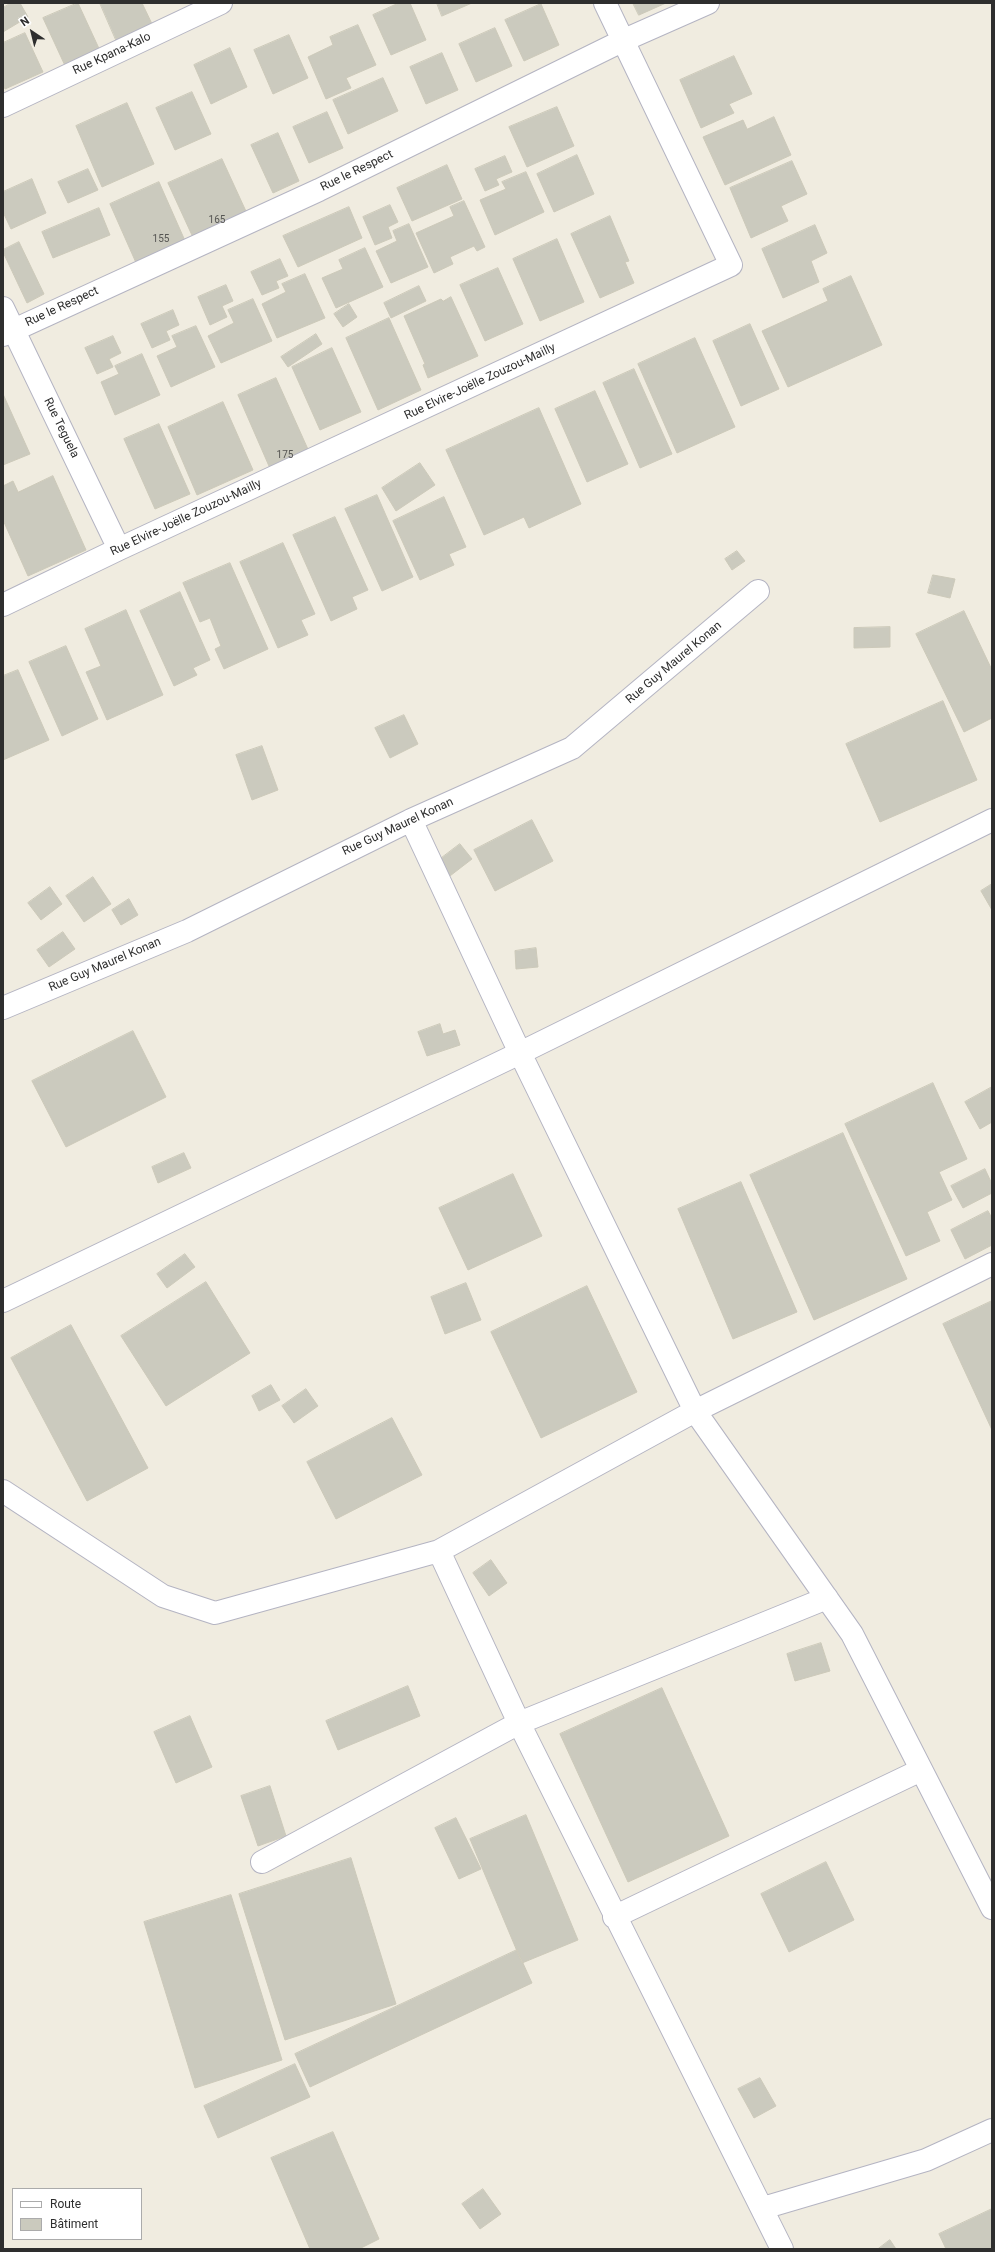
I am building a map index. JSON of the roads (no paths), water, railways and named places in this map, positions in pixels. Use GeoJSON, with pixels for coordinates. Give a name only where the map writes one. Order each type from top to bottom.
{"type":"FeatureCollection","features":[{"type":"Feature","properties":{"kind":"street","name":"Rue Kpana-Kalo"},"geometry":{"type":"LineString","coordinates":[[3,106],[221,3]]}},
{"type":"Feature","properties":{"kind":"street"},"geometry":{"type":"LineString","coordinates":[[605,3],[622,41]]}},
{"type":"Feature","properties":{"kind":"street","name":"Rue le Respect"},"geometry":{"type":"LineString","coordinates":[[8,332],[319,190],[622,41],[708,3]]}},
{"type":"Feature","properties":{"kind":"street","name":"Rue Elvire-Joëlle Zouzou-Mailly"},"geometry":{"type":"LineString","coordinates":[[3,605],[119,549],[731,265],[622,41]]}},
{"type":"Feature","properties":{"kind":"street","name":"Rue Teguela"},"geometry":{"type":"LineString","coordinates":[[3,308],[8,332],[119,549]]}},
{"type":"Feature","properties":{"kind":"street","name":"Rue Guy Maurel Konan"},"geometry":{"type":"LineString","coordinates":[[3,1008],[187,931],[411,820],[572,748],[758,591]]}},
{"type":"Feature","properties":{"kind":"street"},"geometry":{"type":"LineString","coordinates":[[411,820],[520,1053],[695,1411],[852,1634],[992,1908]]}},
{"type":"Feature","properties":{"kind":"street"},"geometry":{"type":"LineString","coordinates":[[3,1301],[520,1053],[992,820]]}},
{"type":"Feature","properties":{"kind":"street"},"geometry":{"type":"LineString","coordinates":[[3,1491],[163,1596],[215,1613],[439,1551],[695,1411],[992,1264]]}},
{"type":"Feature","properties":{"kind":"street"},"geometry":{"type":"LineString","coordinates":[[439,1551],[519,1724],[614,1917],[763,2208],[782,2249]]}},
{"type":"Feature","properties":{"kind":"street"},"geometry":{"type":"LineString","coordinates":[[262,1862],[519,1724],[827,1598]]}},
{"type":"Feature","properties":{"kind":"street"},"geometry":{"type":"LineString","coordinates":[[614,1917],[921,1770]]}},
{"type":"Feature","properties":{"kind":"street"},"geometry":{"type":"LineString","coordinates":[[763,2208],[926,2160],[992,2130]]}}]}
